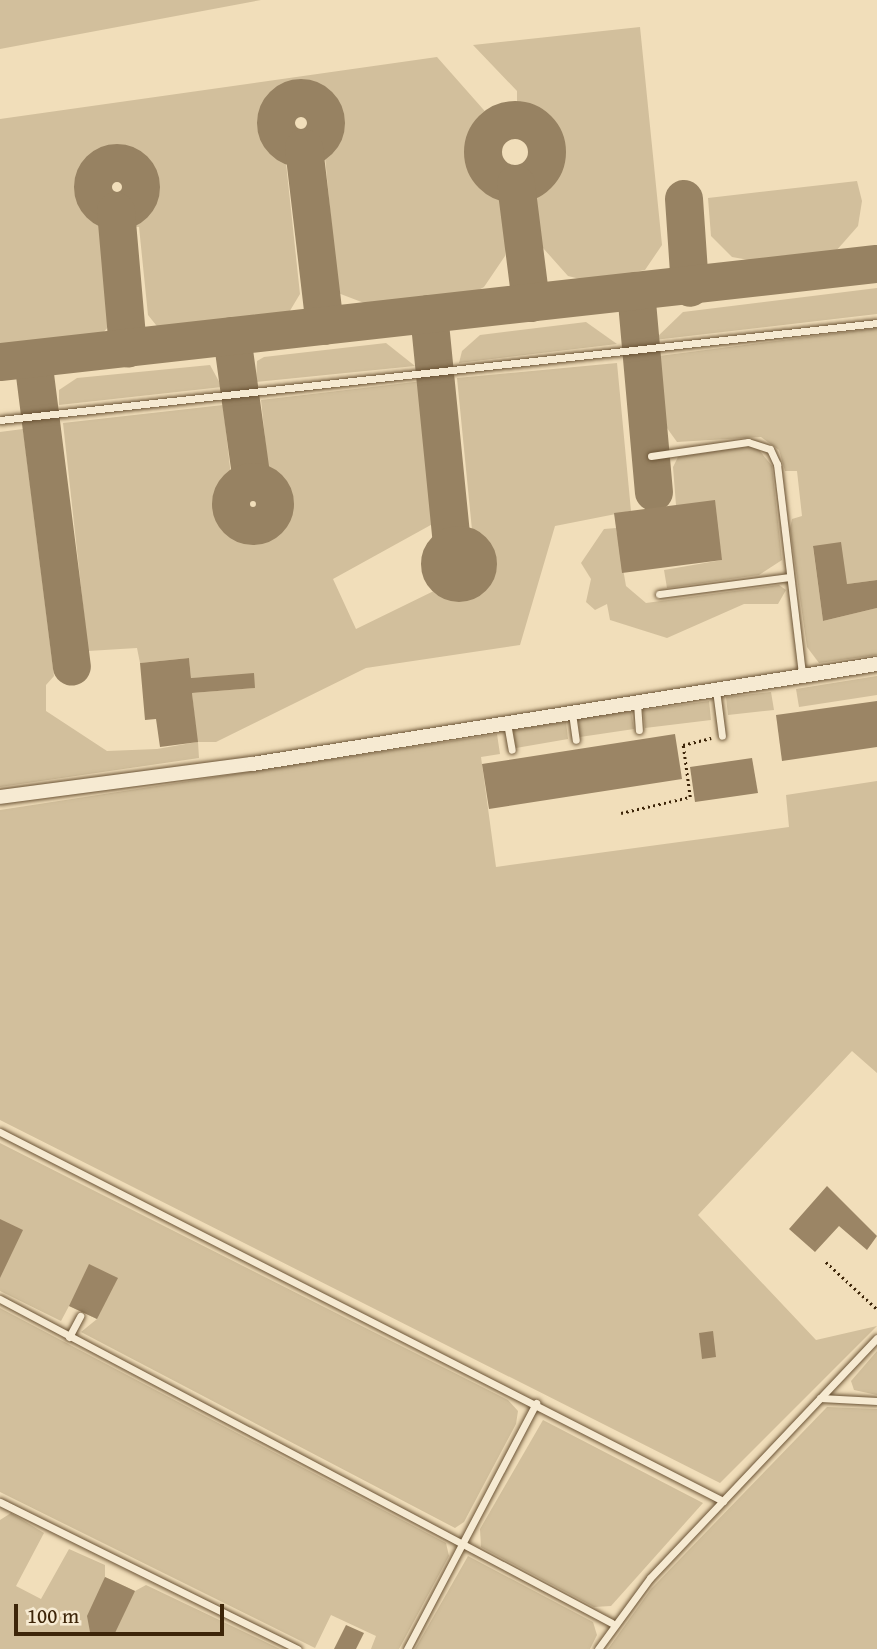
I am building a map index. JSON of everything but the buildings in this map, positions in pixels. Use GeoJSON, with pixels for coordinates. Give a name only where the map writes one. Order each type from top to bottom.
{"type":"FeatureCollection","features":[{"type":"Feature","properties":{"kind":"street"},"geometry":{"type":"LineString","coordinates":[[0,797],[507,723],[877,664]]}},
{"type":"Feature","properties":{"kind":"lane"},"geometry":{"type":"LineString","coordinates":[[0,420],[877,323]]}},
{"type":"Feature","properties":{"kind":"lane"},"geometry":{"type":"LineString","coordinates":[[651,456],[748,442],[770,449],[778,464],[802,675]]}},
{"type":"Feature","properties":{"kind":"lane"},"geometry":{"type":"LineString","coordinates":[[659,594],[790,577]]}},
{"type":"Feature","properties":{"kind":"lane"},"geometry":{"type":"LineString","coordinates":[[716,689],[722,736]]}},
{"type":"Feature","properties":{"kind":"lane"},"geometry":{"type":"LineString","coordinates":[[637,702],[639,730]]}},
{"type":"Feature","properties":{"kind":"lane"},"geometry":{"type":"LineString","coordinates":[[572,712],[576,740]]}},
{"type":"Feature","properties":{"kind":"lane"},"geometry":{"type":"LineString","coordinates":[[507,723],[512,750]]}},
{"type":"Feature","properties":{"kind":"lane"},"geometry":{"type":"LineString","coordinates":[[0,1132],[536,1403],[723,1501]]}},
{"type":"Feature","properties":{"kind":"lane"},"geometry":{"type":"LineString","coordinates":[[0,1299],[612,1623]]}},
{"type":"Feature","properties":{"kind":"lane"},"geometry":{"type":"LineString","coordinates":[[69,1337],[80,1315]]}},
{"type":"Feature","properties":{"kind":"lane"},"geometry":{"type":"LineString","coordinates":[[598,1649],[612,1623],[877,1338]]}},
{"type":"Feature","properties":{"kind":"lane"},"geometry":{"type":"LineString","coordinates":[[820,1398],[877,1401]]}},
{"type":"Feature","properties":{"kind":"lane"},"geometry":{"type":"LineString","coordinates":[[407,1649],[536,1403]]}},
{"type":"Feature","properties":{"kind":"lane"},"geometry":{"type":"LineString","coordinates":[[0,1502],[298,1649]]}},
{"type":"Feature","properties":{"kind":"path"},"geometry":{"type":"LineString","coordinates":[[621,813],[690,797],[683,745],[722,736]]}},
{"type":"Feature","properties":{"kind":"path"},"geometry":{"type":"LineString","coordinates":[[826,1262],[877,1309]]}},
{"type":"Feature","properties":{"kind":"shaded area"},"geometry":{"type":"Polygon","coordinates":[[[0,0],[261,0],[0,49],[0,0]]]}},
{"type":"Feature","properties":{"kind":"shaded area"},"geometry":{"type":"Polygon","coordinates":[[[640,27],[662,245],[645,270],[588,281],[568,276],[535,239],[529,188],[550,168],[553,134],[538,113],[517,111],[517,91],[473,45],[640,27]]]}},
{"type":"Feature","properties":{"kind":"shaded area"},"geometry":{"type":"Polygon","coordinates":[[[437,57],[490,117],[478,130],[477,165],[487,181],[502,188],[508,230],[505,256],[484,287],[466,297],[372,306],[338,293],[325,157],[337,129],[336,113],[327,95],[290,83],[267,119],[267,134],[286,163],[300,294],[288,314],[160,330],[148,315],[139,227],[133,227],[151,196],[150,172],[130,154],[107,148],[91,160],[81,185],[85,202],[109,229],[103,231],[110,325],[100,336],[0,349],[0,119],[437,57]]]}},
{"type":"Feature","properties":{"kind":"shaded area"},"geometry":{"type":"Polygon","coordinates":[[[857,181],[862,201],[858,226],[836,251],[749,260],[732,257],[711,236],[708,198],[857,181]]]}},
{"type":"Feature","properties":{"kind":"shaded area"},"geometry":{"type":"Polygon","coordinates":[[[877,288],[877,314],[654,340],[683,312],[877,288]]]}},
{"type":"Feature","properties":{"kind":"shaded area"},"geometry":{"type":"Polygon","coordinates":[[[586,322],[617,344],[459,363],[462,351],[480,335],[586,322]]]}},
{"type":"Feature","properties":{"kind":"shaded area"},"geometry":{"type":"Polygon","coordinates":[[[877,328],[877,580],[847,584],[813,547],[823,621],[877,608],[877,655],[819,663],[807,647],[790,529],[792,519],[802,516],[797,471],[785,471],[779,450],[761,437],[677,442],[667,428],[656,367],[659,356],[877,328]]]}},
{"type":"Feature","properties":{"kind":"shaded area"},"geometry":{"type":"Polygon","coordinates":[[[386,343],[415,366],[256,382],[257,361],[264,357],[386,343]]]}},
{"type":"Feature","properties":{"kind":"shaded area"},"geometry":{"type":"Polygon","coordinates":[[[617,363],[631,511],[555,526],[520,645],[366,668],[216,742],[198,742],[199,758],[0,787],[0,432],[23,429],[54,676],[46,685],[46,711],[107,751],[157,749],[197,742],[192,693],[254,688],[254,674],[191,678],[189,658],[140,663],[137,648],[88,651],[63,423],[223,405],[231,476],[221,490],[223,517],[247,540],[273,529],[284,504],[275,470],[268,467],[261,400],[423,381],[438,521],[333,579],[356,629],[442,587],[464,593],[483,579],[487,564],[473,540],[457,378],[617,363]]]}},
{"type":"Feature","properties":{"kind":"shaded area"},"geometry":{"type":"Polygon","coordinates":[[[210,365],[222,387],[59,405],[59,390],[77,378],[210,365]]]}},
{"type":"Feature","properties":{"kind":"shaded area"},"geometry":{"type":"Polygon","coordinates":[[[755,445],[772,466],[782,560],[759,575],[667,588],[664,570],[722,560],[676,505],[673,467],[678,457],[755,445]]]}},
{"type":"Feature","properties":{"kind":"shaded area"},"geometry":{"type":"Polygon","coordinates":[[[616,528],[626,586],[646,603],[779,585],[786,590],[778,604],[744,604],[667,638],[610,620],[607,604],[595,610],[586,602],[591,579],[581,563],[604,529],[616,528]]]}},
{"type":"Feature","properties":{"kind":"shaded area"},"geometry":{"type":"Polygon","coordinates":[[[877,676],[877,695],[799,707],[796,689],[877,676]]]}},
{"type":"Feature","properties":{"kind":"shaded area"},"geometry":{"type":"Polygon","coordinates":[[[771,692],[774,710],[728,715],[726,697],[771,692]]]}},
{"type":"Feature","properties":{"kind":"shaded area"},"geometry":{"type":"Polygon","coordinates":[[[709,701],[711,720],[645,728],[643,710],[709,701]]]}},
{"type":"Feature","properties":{"kind":"shaded area"},"geometry":{"type":"Polygon","coordinates":[[[631,711],[634,729],[580,737],[578,719],[631,711]]]}},
{"type":"Feature","properties":{"kind":"shaded area"},"geometry":{"type":"Polygon","coordinates":[[[566,722],[568,739],[516,748],[513,730],[566,722]]]}},
{"type":"Feature","properties":{"kind":"shaded area"},"geometry":{"type":"Polygon","coordinates":[[[497,734],[500,754],[481,757],[496,867],[789,827],[786,795],[877,781],[877,1073],[852,1051],[698,1215],[816,1340],[877,1326],[720,1483],[0,1120],[0,810],[497,734]]]}},
{"type":"Feature","properties":{"kind":"shaded area"},"geometry":{"type":"Polygon","coordinates":[[[0,1143],[508,1400],[518,1411],[516,1424],[464,1522],[455,1528],[81,1332],[97,1319],[69,1306],[61,1321],[0,1291],[0,1143]]]}},
{"type":"Feature","properties":{"kind":"shaded area"},"geometry":{"type":"Polygon","coordinates":[[[0,1308],[446,1543],[449,1556],[399,1649],[371,1649],[376,1636],[331,1615],[315,1648],[0,1492],[0,1308]]]}},
{"type":"Feature","properties":{"kind":"shaded area"},"geometry":{"type":"Polygon","coordinates":[[[877,1351],[877,1395],[854,1390],[851,1381],[877,1351]]]}},
{"type":"Feature","properties":{"kind":"shaded area"},"geometry":{"type":"Polygon","coordinates":[[[827,1407],[877,1409],[877,1649],[608,1649],[651,1589],[827,1407]]]}},
{"type":"Feature","properties":{"kind":"shaded area"},"geometry":{"type":"Polygon","coordinates":[[[543,1420],[703,1503],[611,1606],[594,1607],[481,1547],[480,1529],[543,1420]]]}},
{"type":"Feature","properties":{"kind":"shaded area"},"geometry":{"type":"Polygon","coordinates":[[[11,1513],[44,1533],[16,1586],[41,1599],[69,1549],[105,1565],[105,1577],[135,1591],[146,1585],[280,1649],[0,1649],[0,1520],[11,1513]]]}},
{"type":"Feature","properties":{"kind":"shaded area"},"geometry":{"type":"Polygon","coordinates":[[[468,1556],[593,1622],[597,1635],[590,1649],[415,1649],[468,1556]]]}},
{"type":"Feature","properties":{"kind":"taxiway"},"geometry":{"type":"LineString","coordinates":[[301,98],[319,105],[326,123],[319,141],[301,148],[283,141],[276,123],[283,105],[301,98]]}},
{"type":"Feature","properties":{"kind":"taxiway"},"geometry":{"type":"LineString","coordinates":[[515,120],[538,129],[547,152],[538,175],[515,184],[492,175],[483,152],[492,129],[515,120]]}},
{"type":"Feature","properties":{"kind":"taxiway"},"geometry":{"type":"LineString","coordinates":[[304,148],[325,326]]}},
{"type":"Feature","properties":{"kind":"taxiway"},"geometry":{"type":"LineString","coordinates":[[117,163],[134,170],[141,187],[134,204],[117,211],[100,204],[93,187],[100,170],[117,163]]}},
{"type":"Feature","properties":{"kind":"taxiway"},"geometry":{"type":"LineString","coordinates":[[516,184],[531,303]]}},
{"type":"Feature","properties":{"kind":"taxiway"},"geometry":{"type":"LineString","coordinates":[[684,199],[690,288]]}},
{"type":"Feature","properties":{"kind":"taxiway"},"geometry":{"type":"LineString","coordinates":[[116,211],[128,348]]}},
{"type":"Feature","properties":{"kind":"taxiway"},"geometry":{"type":"LineString","coordinates":[[0,362],[877,264]]}},
{"type":"Feature","properties":{"kind":"taxiway"},"geometry":{"type":"LineString","coordinates":[[636,291],[654,492]]}},
{"type":"Feature","properties":{"kind":"taxiway"},"geometry":{"type":"LineString","coordinates":[[429,314],[452,546]]}},
{"type":"Feature","properties":{"kind":"taxiway"},"geometry":{"type":"LineString","coordinates":[[232,336],[252,482]]}},
{"type":"Feature","properties":{"kind":"taxiway"},"geometry":{"type":"LineString","coordinates":[[33,359],[72,667]]}},
{"type":"Feature","properties":{"kind":"taxiway"},"geometry":{"type":"LineString","coordinates":[[253,482],[268,489],[275,504],[268,519],[253,526],[238,519],[231,504],[238,489],[253,482]]}},
{"type":"Feature","properties":{"kind":"taxiway"},"geometry":{"type":"LineString","coordinates":[[459,545],[472,551],[478,564],[472,577],[459,583],[446,577],[440,564],[446,551],[459,545]]}}]}
